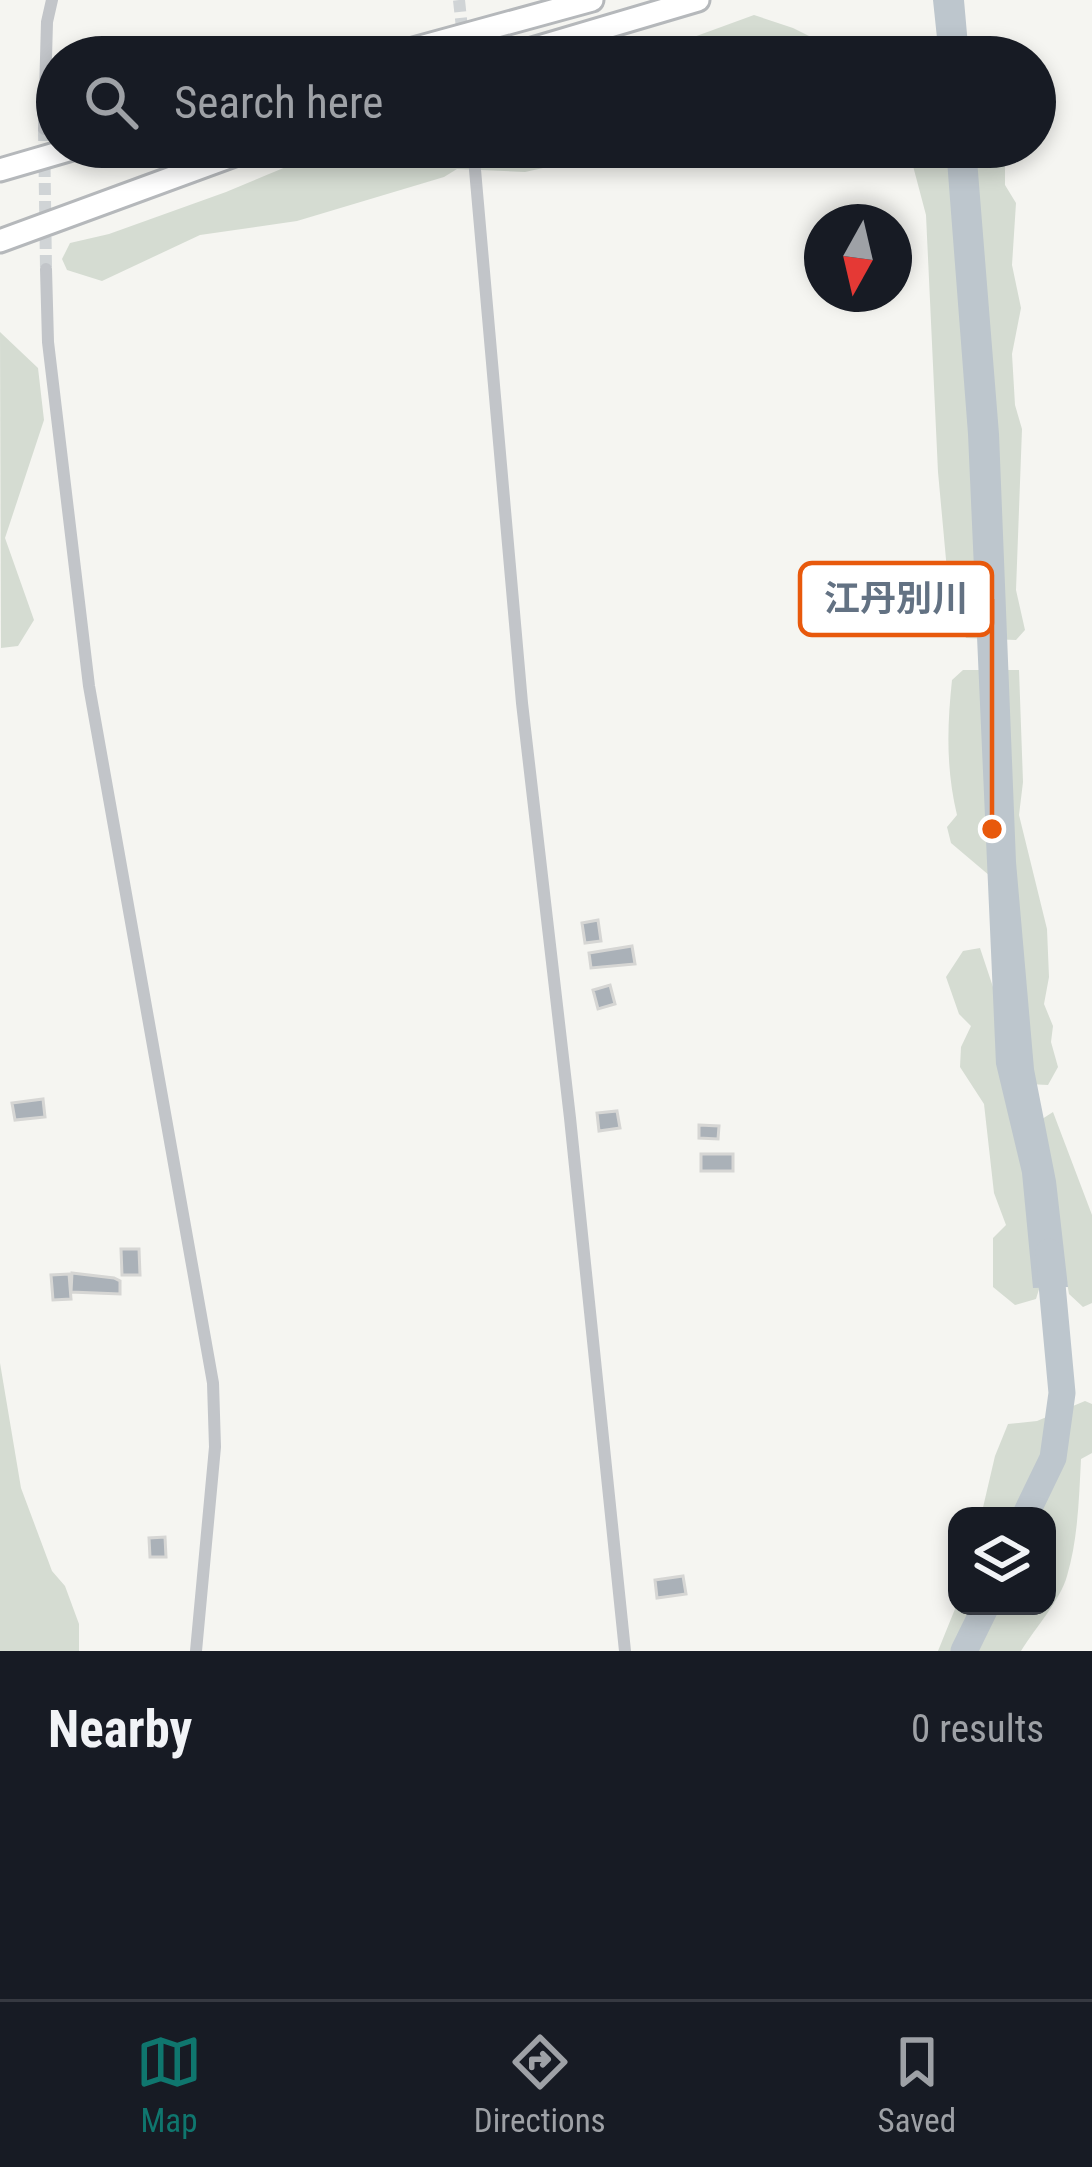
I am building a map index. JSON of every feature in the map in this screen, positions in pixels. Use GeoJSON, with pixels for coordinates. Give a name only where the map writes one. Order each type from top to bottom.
{"type":"FeatureCollection","features":[{"type":"Feature","properties":{"kind":"highway"},"geometry":{"type":"LineString","coordinates":[[461,36],[592,0]]}},
{"type":"Feature","properties":{"kind":"highway"},"geometry":{"type":"LineString","coordinates":[[577,36],[698,0]]}},
{"type":"Feature","properties":{"kind":"highway"},"geometry":{"type":"LineString","coordinates":[[0,170],[36,160]]}},
{"type":"Feature","properties":{"kind":"highway"},"geometry":{"type":"LineString","coordinates":[[0,241],[199,168]]}},
{"type":"Feature","properties":{"kind":"street"},"geometry":{"type":"LineString","coordinates":[[47,36],[52,0]]}},
{"type":"Feature","properties":{"kind":"street"},"geometry":{"type":"LineString","coordinates":[[475,168],[521,703],[625,1651]]}},
{"type":"Feature","properties":{"kind":"street"},"geometry":{"type":"LineString","coordinates":[[46,269],[48,341],[89,686],[213,1383],[215,1447],[196,1651]]}},
{"type":"Feature","properties":{"kind":"shaded area"},"geometry":{"type":"Polygon","coordinates":[[[933,0],[964,0],[967,36],[937,36],[933,0]]]}},
{"type":"Feature","properties":{"kind":"shaded area"},"geometry":{"type":"Polygon","coordinates":[[[754,15],[809,36],[696,36],[754,15]]]}},
{"type":"Feature","properties":{"kind":"shaded area"},"geometry":{"type":"Polygon","coordinates":[[[284,168],[543,168],[525,172],[457,169],[297,221],[200,235],[102,281],[67,270],[62,259],[70,243],[284,168]]]}},
{"type":"Feature","properties":{"kind":"shaded area"},"geometry":{"type":"Polygon","coordinates":[[[914,168],[1005,168],[1005,185],[1016,203],[1012,265],[1021,308],[1012,354],[1015,405],[1022,429],[1016,590],[1025,630],[1016,640],[966,638],[950,603],[938,472],[926,215],[914,168]]]}},
{"type":"Feature","properties":{"kind":"shaded area"},"geometry":{"type":"Polygon","coordinates":[[[948,168],[978,168],[999,434],[1016,862],[1034,1069],[1056,1181],[1068,1287],[1033,1288],[1022,1173],[996,1064],[968,434],[948,168]]]}},
{"type":"Feature","properties":{"kind":"shaded area"},"geometry":{"type":"Polygon","coordinates":[[[0,332],[38,368],[44,420],[5,538],[34,620],[18,646],[1,648],[0,332]]]}},
{"type":"Feature","properties":{"kind":"shaded area"},"geometry":{"type":"Polygon","coordinates":[[[963,670],[1019,670],[1023,782],[1019,815],[1047,929],[1049,977],[1044,1004],[1053,1026],[1051,1042],[1058,1067],[1048,1085],[1028,1084],[1003,887],[951,843],[947,827],[957,815],[948,748],[952,680],[963,670]]]}},
{"type":"Feature","properties":{"kind":"shaded area"},"geometry":{"type":"Polygon","coordinates":[[[980,948],[996,996],[1043,1276],[1036,1299],[1015,1305],[993,1287],[993,1238],[1006,1225],[994,1193],[984,1104],[960,1067],[961,1047],[971,1026],[959,1014],[946,977],[963,951],[980,948]]]}},
{"type":"Feature","properties":{"kind":"shaded area"},"geometry":{"type":"Polygon","coordinates":[[[1053,1112],[1092,1215],[1092,1303],[1083,1307],[1069,1294],[1039,1121],[1053,1112]]]}},
{"type":"Feature","properties":{"kind":"shaded area"},"geometry":{"type":"Polygon","coordinates":[[[0,1363],[21,1488],[52,1571],[65,1586],[79,1624],[79,1651],[0,1651],[0,1363]]]}},
{"type":"Feature","properties":{"kind":"shaded area"},"geometry":{"type":"Polygon","coordinates":[[[1085,1401],[1092,1404],[1092,1453],[1081,1459],[1074,1548],[1056,1599],[1056,1507],[983,1507],[1008,1424],[1037,1421],[1085,1401]]]}},
{"type":"Feature","properties":{"kind":"shaded area"},"geometry":{"type":"Polygon","coordinates":[[[953,1615],[1045,1615],[1021,1651],[938,1651],[953,1615]]]}},
{"type":"Feature","properties":{"kind":"building"},"geometry":{"type":"Polygon","coordinates":[[[598,920],[601,941],[585,943],[582,923],[598,920]]]}},
{"type":"Feature","properties":{"kind":"building"},"geometry":{"type":"Polygon","coordinates":[[[632,946],[635,964],[591,968],[589,953],[632,946]]]}},
{"type":"Feature","properties":{"kind":"building"},"geometry":{"type":"Polygon","coordinates":[[[610,985],[615,1004],[598,1009],[593,990],[610,985]]]}},
{"type":"Feature","properties":{"kind":"building"},"geometry":{"type":"Polygon","coordinates":[[[43,1099],[45,1117],[15,1120],[12,1103],[43,1099]]]}},
{"type":"Feature","properties":{"kind":"building"},"geometry":{"type":"Polygon","coordinates":[[[617,1111],[620,1128],[599,1131],[597,1113],[617,1111]]]}},
{"type":"Feature","properties":{"kind":"building"},"geometry":{"type":"Polygon","coordinates":[[[699,1125],[719,1126],[718,1139],[699,1138],[699,1125]]]}},
{"type":"Feature","properties":{"kind":"building"},"geometry":{"type":"Polygon","coordinates":[[[701,1154],[733,1154],[733,1171],[701,1171],[701,1154]]]}},
{"type":"Feature","properties":{"kind":"building"},"geometry":{"type":"Polygon","coordinates":[[[121,1249],[139,1249],[140,1275],[122,1275],[121,1249]]]}},
{"type":"Feature","properties":{"kind":"building"},"geometry":{"type":"Polygon","coordinates":[[[72,1273],[114,1278],[120,1281],[120,1294],[71,1292],[72,1273]]]}},
{"type":"Feature","properties":{"kind":"building"},"geometry":{"type":"Polygon","coordinates":[[[69,1274],[71,1299],[53,1300],[51,1275],[69,1274]]]}},
{"type":"Feature","properties":{"kind":"building"},"geometry":{"type":"Polygon","coordinates":[[[165,1537],[166,1557],[150,1557],[149,1538],[165,1537]]]}},
{"type":"Feature","properties":{"kind":"building"},"geometry":{"type":"Polygon","coordinates":[[[683,1576],[686,1594],[657,1598],[655,1580],[683,1576]]]}},
{"type":"Feature","properties":{"kind":"waterway"},"geometry":{"type":"LineString","coordinates":[[1029,1507],[1053,1458],[1062,1393],[1049,1252]]}},
{"type":"Feature","properties":{"kind":"waterway"},"geometry":{"type":"LineString","coordinates":[[964,1651],[982,1615]]}},
{"type":"Feature","properties":{"kind":"tunnel"},"geometry":{"type":"LineString","coordinates":[[459,0],[463,36]]}},
{"type":"Feature","properties":{"kind":"tunnel"},"geometry":{"type":"LineString","coordinates":[[45,168],[46,269]]}},
{"type":"Feature","properties":{"kind":"place","name":"江丹別川"},"geometry":{"type":"Point","coordinates":[992,829]}}]}
